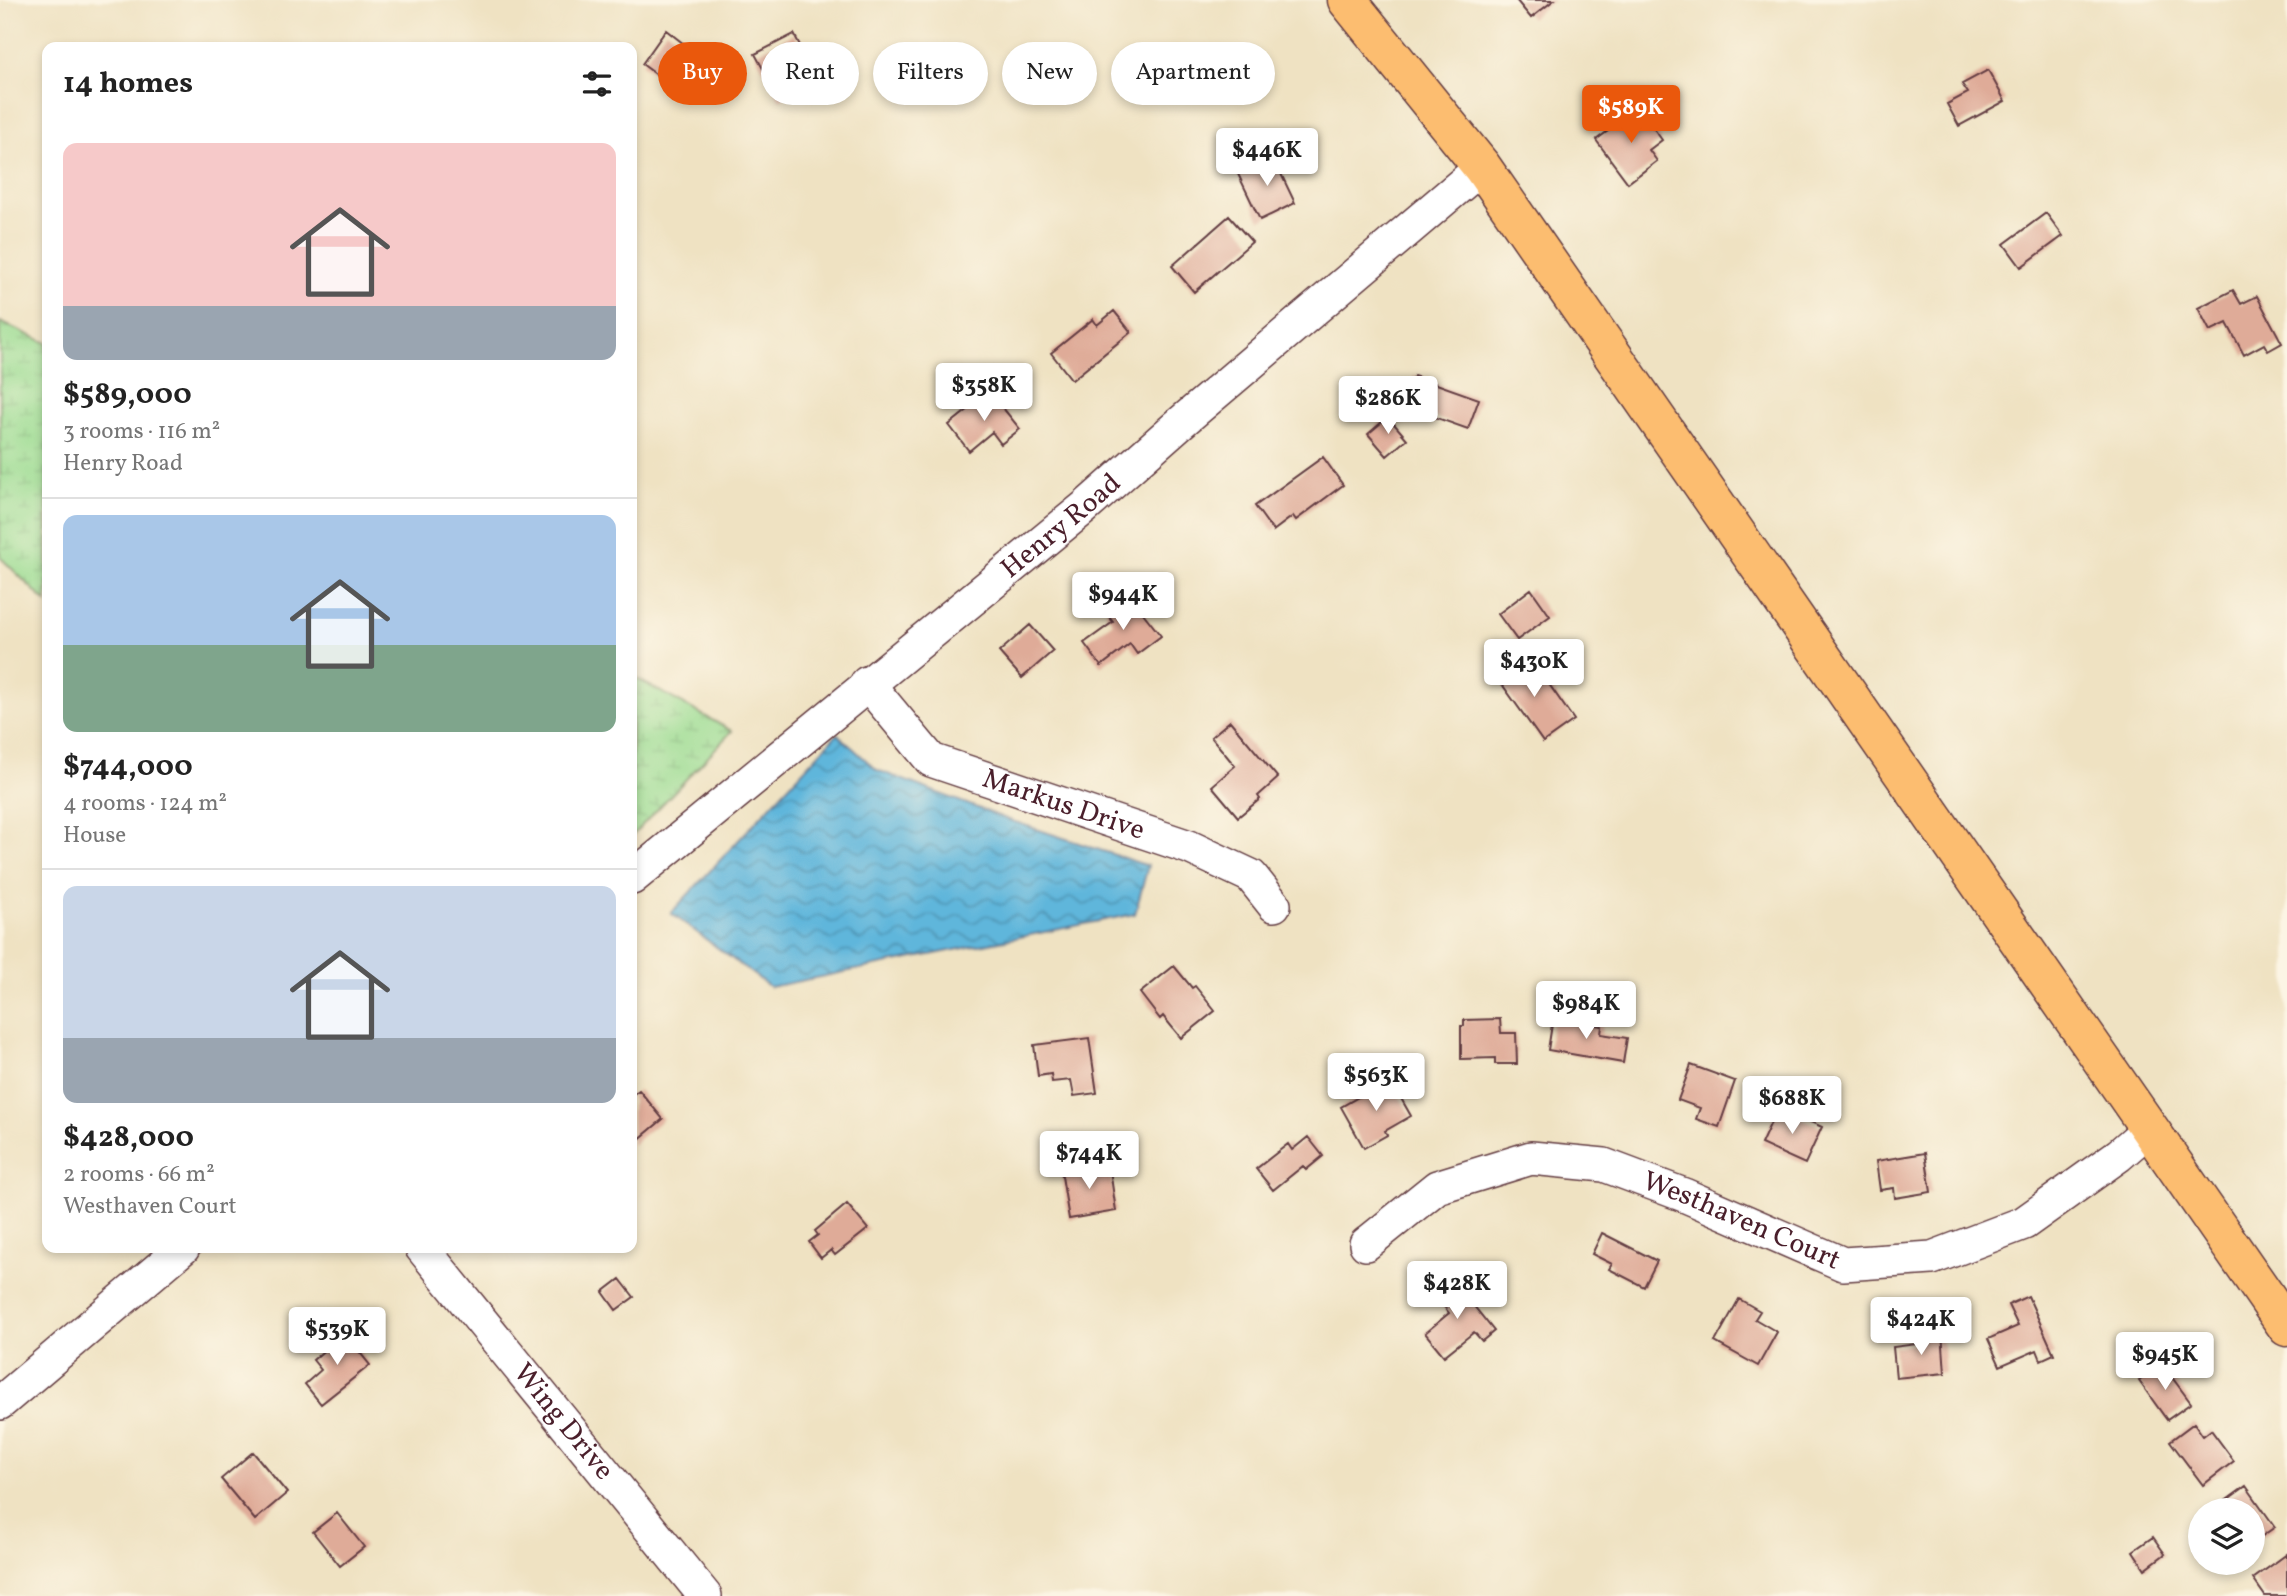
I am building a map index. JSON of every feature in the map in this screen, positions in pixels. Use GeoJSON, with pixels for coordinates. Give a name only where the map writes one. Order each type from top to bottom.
{"type":"FeatureCollection","features":[{"type":"Feature","properties":{"kind":"main road"},"geometry":{"type":"LineString","coordinates":[[1347,0],[1482,167],[2287,1327]]}},
{"type":"Feature","properties":{"kind":"street","name":"Henry Road"},"geometry":{"type":"LineString","coordinates":[[637,874],[1084,508],[1482,167]]}},
{"type":"Feature","properties":{"kind":"street","name":"Markus Drive"},"geometry":{"type":"LineString","coordinates":[[867,684],[931,760],[1189,847],[1251,876],[1274,905]]}},
{"type":"Feature","properties":{"kind":"street","name":"Westhaven Court"},"geometry":{"type":"LineString","coordinates":[[1366,1244],[1437,1187],[1531,1158],[1604,1165],[1684,1195],[1843,1264],[1932,1258],[2024,1223],[2119,1155],[2149,1129]]}},
{"type":"Feature","properties":{"kind":"street"},"geometry":{"type":"LineString","coordinates":[[0,1403],[177,1253]]}},
{"type":"Feature","properties":{"kind":"street","name":"Wing Drive"},"geometry":{"type":"LineString","coordinates":[[426,1253],[705,1596]]}},
{"type":"Feature","properties":{"kind":"green space"},"geometry":{"type":"Polygon","coordinates":[[[0,322],[42,341],[42,598],[0,557],[0,322]]]}},
{"type":"Feature","properties":{"kind":"green space"},"geometry":{"type":"Polygon","coordinates":[[[637,679],[732,731],[637,831],[637,679]]]}},
{"type":"Feature","properties":{"kind":"water"},"geometry":{"type":"Polygon","coordinates":[[[837,734],[877,770],[1009,820],[1148,866],[1135,914],[770,987],[671,913],[837,734]]]}},
{"type":"Feature","properties":{"kind":"building"},"geometry":{"type":"Polygon","coordinates":[[[1516,0],[1554,0],[1531,18],[1516,0]]]}},
{"type":"Feature","properties":{"kind":"building"},"geometry":{"type":"Polygon","coordinates":[[[666,30],[681,42],[658,42],[658,76],[642,64],[666,30]]]}},
{"type":"Feature","properties":{"kind":"building"},"geometry":{"type":"Polygon","coordinates":[[[794,34],[798,42],[778,42],[794,34]]]}},
{"type":"Feature","properties":{"kind":"building"},"geometry":{"type":"Polygon","coordinates":[[[761,51],[761,65],[755,54],[761,51]]]}},
{"type":"Feature","properties":{"kind":"building"},"geometry":{"type":"Polygon","coordinates":[[[1988,70],[2005,101],[1959,126],[1947,104],[1968,93],[1962,84],[1988,70]]]}},
{"type":"Feature","properties":{"kind":"building"},"geometry":{"type":"Polygon","coordinates":[[[1639,108],[1662,140],[1649,150],[1657,161],[1628,183],[1596,140],[1639,108]]]}},
{"type":"Feature","properties":{"kind":"building"},"geometry":{"type":"Polygon","coordinates":[[[1273,157],[1295,203],[1260,220],[1238,174],[1273,157]]]}},
{"type":"Feature","properties":{"kind":"building"},"geometry":{"type":"Polygon","coordinates":[[[2046,213],[2063,236],[2021,267],[2004,244],[2046,213]]]}},
{"type":"Feature","properties":{"kind":"building"},"geometry":{"type":"Polygon","coordinates":[[[1229,216],[1252,242],[1194,292],[1172,266],[1229,216]]]}},
{"type":"Feature","properties":{"kind":"building"},"geometry":{"type":"Polygon","coordinates":[[[2233,290],[2241,304],[2257,296],[2282,343],[2268,351],[2264,344],[2244,355],[2227,323],[2210,331],[2198,308],[2233,290]]]}},
{"type":"Feature","properties":{"kind":"building"},"geometry":{"type":"Polygon","coordinates":[[[1114,311],[1131,332],[1072,380],[1051,353],[1093,319],[1097,325],[1114,311]]]}},
{"type":"Feature","properties":{"kind":"building"},"geometry":{"type":"Polygon","coordinates":[[[1414,376],[1479,399],[1468,429],[1403,406],[1414,376]]]}},
{"type":"Feature","properties":{"kind":"building"},"geometry":{"type":"Polygon","coordinates":[[[990,392],[1020,429],[1001,444],[992,432],[969,451],[949,425],[990,392]]]}},
{"type":"Feature","properties":{"kind":"building"},"geometry":{"type":"Polygon","coordinates":[[[1388,417],[1407,439],[1387,456],[1368,434],[1388,417]]]}},
{"type":"Feature","properties":{"kind":"building"},"geometry":{"type":"Polygon","coordinates":[[[1323,457],[1343,485],[1296,520],[1293,516],[1273,531],[1255,506],[1323,457]]]}},
{"type":"Feature","properties":{"kind":"building"},"geometry":{"type":"Polygon","coordinates":[[[1531,589],[1550,616],[1517,640],[1498,614],[1531,589]]]}},
{"type":"Feature","properties":{"kind":"building"},"geometry":{"type":"Polygon","coordinates":[[[1128,594],[1161,636],[1137,654],[1130,644],[1101,666],[1084,643],[1113,622],[1105,612],[1128,594]]]}},
{"type":"Feature","properties":{"kind":"building"},"geometry":{"type":"Polygon","coordinates":[[[1030,625],[1053,651],[1022,678],[999,652],[1030,625]]]}},
{"type":"Feature","properties":{"kind":"building"},"geometry":{"type":"Polygon","coordinates":[[[1519,656],[1539,685],[1546,680],[1574,720],[1543,742],[1494,673],[1519,656]]]}},
{"type":"Feature","properties":{"kind":"building"},"geometry":{"type":"Polygon","coordinates":[[[1230,721],[1278,778],[1258,796],[1260,799],[1238,817],[1212,786],[1235,766],[1211,737],[1230,721]]]}},
{"type":"Feature","properties":{"kind":"building"},"geometry":{"type":"Polygon","coordinates":[[[1174,966],[1215,1011],[1181,1038],[1163,1016],[1160,1019],[1140,993],[1174,966]]]}},
{"type":"Feature","properties":{"kind":"building"},"geometry":{"type":"Polygon","coordinates":[[[1553,1018],[1602,1026],[1601,1034],[1627,1038],[1623,1063],[1548,1050],[1553,1018]]]}},
{"type":"Feature","properties":{"kind":"building"},"geometry":{"type":"Polygon","coordinates":[[[1500,1019],[1501,1033],[1516,1033],[1517,1064],[1495,1064],[1495,1058],[1461,1059],[1461,1026],[1464,1026],[1464,1020],[1500,1019]]]}},
{"type":"Feature","properties":{"kind":"building"},"geometry":{"type":"Polygon","coordinates":[[[1089,1038],[1097,1093],[1074,1096],[1071,1080],[1052,1082],[1051,1074],[1038,1076],[1034,1045],[1089,1038]]]}},
{"type":"Feature","properties":{"kind":"building"},"geometry":{"type":"Polygon","coordinates":[[[1691,1065],[1735,1081],[1719,1127],[1696,1119],[1700,1108],[1678,1100],[1691,1065]]]}},
{"type":"Feature","properties":{"kind":"building"},"geometry":{"type":"Polygon","coordinates":[[[1390,1079],[1411,1116],[1385,1131],[1387,1135],[1364,1148],[1341,1107],[1390,1079]]]}},
{"type":"Feature","properties":{"kind":"building"},"geometry":{"type":"Polygon","coordinates":[[[639,1090],[663,1119],[637,1141],[639,1090]]]}},
{"type":"Feature","properties":{"kind":"building"},"geometry":{"type":"Polygon","coordinates":[[[1778,1107],[1822,1127],[1805,1164],[1761,1144],[1778,1107]]]}},
{"type":"Feature","properties":{"kind":"building"},"geometry":{"type":"Polygon","coordinates":[[[1308,1137],[1323,1156],[1306,1170],[1303,1166],[1273,1190],[1256,1169],[1288,1144],[1292,1150],[1308,1137]]]}},
{"type":"Feature","properties":{"kind":"building"},"geometry":{"type":"Polygon","coordinates":[[[1925,1153],[1931,1192],[1895,1198],[1894,1188],[1880,1190],[1876,1161],[1925,1153]]]}},
{"type":"Feature","properties":{"kind":"building"},"geometry":{"type":"Polygon","coordinates":[[[1109,1163],[1116,1211],[1069,1219],[1061,1170],[1109,1163]]]}},
{"type":"Feature","properties":{"kind":"building"},"geometry":{"type":"Polygon","coordinates":[[[847,1204],[868,1229],[835,1255],[831,1250],[821,1258],[809,1242],[818,1235],[815,1231],[847,1204]]]}},
{"type":"Feature","properties":{"kind":"building"},"geometry":{"type":"Polygon","coordinates":[[[1602,1233],[1657,1261],[1644,1287],[1609,1269],[1612,1264],[1592,1254],[1602,1233]]]}},
{"type":"Feature","properties":{"kind":"building"},"geometry":{"type":"Polygon","coordinates":[[[620,1279],[634,1297],[616,1310],[603,1292],[620,1279]]]}},
{"type":"Feature","properties":{"kind":"building"},"geometry":{"type":"Polygon","coordinates":[[[1453,1280],[1494,1331],[1482,1341],[1474,1332],[1444,1356],[1425,1333],[1449,1313],[1435,1295],[1453,1280]]]}},
{"type":"Feature","properties":{"kind":"building"},"geometry":{"type":"Polygon","coordinates":[[[2028,1296],[2054,1354],[2041,1360],[2037,1350],[2000,1366],[1988,1339],[2018,1326],[2008,1305],[2028,1296]]]}},
{"type":"Feature","properties":{"kind":"building"},"geometry":{"type":"Polygon","coordinates":[[[1739,1299],[1760,1311],[1755,1319],[1777,1332],[1758,1366],[1715,1342],[1739,1299]]]}},
{"type":"Feature","properties":{"kind":"building"},"geometry":{"type":"Polygon","coordinates":[[[348,1330],[357,1341],[353,1344],[370,1365],[321,1404],[305,1384],[321,1370],[313,1360],[348,1330]]]}},
{"type":"Feature","properties":{"kind":"building"},"geometry":{"type":"Polygon","coordinates":[[[1942,1332],[1945,1373],[1896,1378],[1893,1347],[1917,1344],[1916,1334],[1942,1332]]]}},
{"type":"Feature","properties":{"kind":"building"},"geometry":{"type":"Polygon","coordinates":[[[2162,1364],[2191,1403],[2167,1420],[2139,1381],[2162,1364]]]}},
{"type":"Feature","properties":{"kind":"building"},"geometry":{"type":"Polygon","coordinates":[[[2194,1423],[2203,1436],[2211,1430],[2234,1461],[2203,1485],[2170,1441],[2194,1423]]]}},
{"type":"Feature","properties":{"kind":"building"},"geometry":{"type":"Polygon","coordinates":[[[253,1452],[287,1493],[255,1520],[221,1479],[253,1452]]]}},
{"type":"Feature","properties":{"kind":"building"},"geometry":{"type":"Polygon","coordinates":[[[2246,1486],[2254,1498],[2230,1498],[2246,1486]]]}},
{"type":"Feature","properties":{"kind":"building"},"geometry":{"type":"Polygon","coordinates":[[[337,1513],[364,1547],[340,1566],[313,1532],[337,1513]]]}},
{"type":"Feature","properties":{"kind":"building"},"geometry":{"type":"Polygon","coordinates":[[[2265,1513],[2275,1527],[2265,1534],[2265,1513]]]}},
{"type":"Feature","properties":{"kind":"building"},"geometry":{"type":"Polygon","coordinates":[[[2153,1537],[2165,1554],[2145,1569],[2133,1551],[2153,1537]]]}},
{"type":"Feature","properties":{"kind":"building"},"geometry":{"type":"Polygon","coordinates":[[[2287,1554],[2287,1596],[2265,1596],[2253,1579],[2265,1575],[2265,1570],[2287,1554]]]}}]}
